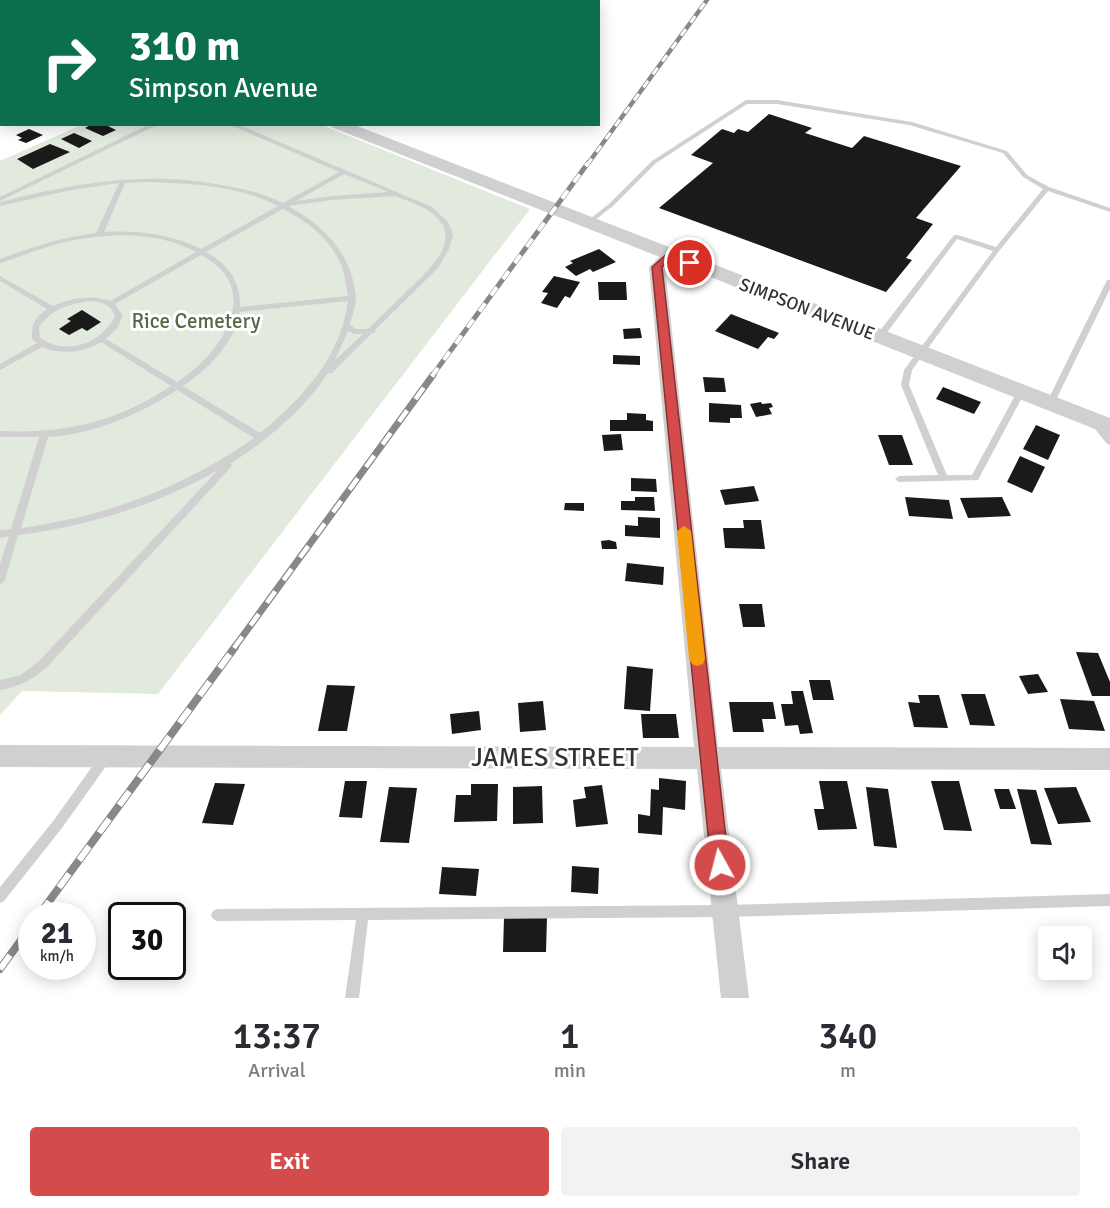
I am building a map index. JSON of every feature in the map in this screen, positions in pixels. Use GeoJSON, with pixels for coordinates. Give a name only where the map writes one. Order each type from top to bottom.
{"type":"FeatureCollection","features":[{"type":"Feature","properties":{"kind":"street","name":"SIMPSON AVENUE"},"geometry":{"type":"LineString","coordinates":[[342,126],[1101,424]]}},
{"type":"Feature","properties":{"kind":"street"},"geometry":{"type":"LineString","coordinates":[[669,255],[657,267],[707,758],[735,998]]}},
{"type":"Feature","properties":{"kind":"street","name":"JAMES STREET"},"geometry":{"type":"LineString","coordinates":[[0,756],[1110,759]]}},
{"type":"Feature","properties":{"kind":"lane"},"geometry":{"type":"LineString","coordinates":[[588,223],[611,205],[654,162],[746,102],[777,102],[910,123],[1005,152],[1024,176],[1047,188],[1110,210]]}},
{"type":"Feature","properties":{"kind":"lane"},"geometry":{"type":"LineString","coordinates":[[0,199],[152,126]]}},
{"type":"Feature","properties":{"kind":"lane"},"geometry":{"type":"LineString","coordinates":[[0,534],[58,525],[129,507],[203,476],[233,459],[282,421],[318,382],[436,267],[447,250],[451,237],[448,226],[436,213],[236,126]]}},
{"type":"Feature","properties":{"kind":"lane"},"geometry":{"type":"LineString","coordinates":[[111,303],[344,172]]}},
{"type":"Feature","properties":{"kind":"lane"},"geometry":{"type":"LineString","coordinates":[[99,235],[123,181]]}},
{"type":"Feature","properties":{"kind":"lane"},"geometry":{"type":"LineString","coordinates":[[0,204],[64,189],[123,181],[169,181],[217,185],[284,205],[319,229],[337,252],[344,262],[352,298],[346,326],[336,353],[318,382]]}},
{"type":"Feature","properties":{"kind":"lane"},"geometry":{"type":"LineString","coordinates":[[944,478],[905,385],[908,370],[997,250],[1047,188]]}},
{"type":"Feature","properties":{"kind":"lane"},"geometry":{"type":"LineString","coordinates":[[284,205],[332,198],[396,194]]}},
{"type":"Feature","properties":{"kind":"lane"},"geometry":{"type":"LineString","coordinates":[[0,261],[49,244],[99,235],[138,234],[168,238],[202,251],[216,261],[234,280],[237,296],[237,310],[230,332],[216,353],[178,387],[118,417],[70,430],[0,434]]}},
{"type":"Feature","properties":{"kind":"lane"},"geometry":{"type":"LineString","coordinates":[[879,337],[956,236],[997,250]]}},
{"type":"Feature","properties":{"kind":"lane"},"geometry":{"type":"LineString","coordinates":[[0,278],[52,309]]}},
{"type":"Feature","properties":{"kind":"lane"},"geometry":{"type":"LineString","coordinates":[[1050,404],[1110,282]]}},
{"type":"Feature","properties":{"kind":"lane"},"geometry":{"type":"LineString","coordinates":[[237,310],[352,298]]}},
{"type":"Feature","properties":{"kind":"lane"},"geometry":{"type":"LineString","coordinates":[[90,299],[111,303],[117,309],[119,316],[117,324],[101,339],[89,345],[69,349],[50,348],[36,339],[35,327],[52,309],[77,300],[90,299]]}},
{"type":"Feature","properties":{"kind":"lane"},"geometry":{"type":"LineString","coordinates":[[346,326],[354,332],[372,331]]}},
{"type":"Feature","properties":{"kind":"lane"},"geometry":{"type":"LineString","coordinates":[[101,339],[261,438]]}},
{"type":"Feature","properties":{"kind":"lane"},"geometry":{"type":"LineString","coordinates":[[0,367],[41,344]]}},
{"type":"Feature","properties":{"kind":"lane"},"geometry":{"type":"LineString","coordinates":[[898,479],[975,478],[1021,392]]}},
{"type":"Feature","properties":{"kind":"lane"},"geometry":{"type":"LineString","coordinates":[[1101,424],[1110,442]]}},
{"type":"Feature","properties":{"kind":"lane"},"geometry":{"type":"LineString","coordinates":[[0,580],[45,433]]}},
{"type":"Feature","properties":{"kind":"lane"},"geometry":{"type":"LineString","coordinates":[[0,685],[17,682],[32,675],[233,459]]}},
{"type":"Feature","properties":{"kind":"lane"},"geometry":{"type":"LineString","coordinates":[[0,897],[58,824],[105,758]]}},
{"type":"Feature","properties":{"kind":"lane"},"geometry":{"type":"LineString","coordinates":[[217,915],[725,910],[1110,900]]}},
{"type":"Feature","properties":{"kind":"lane"},"geometry":{"type":"LineString","coordinates":[[352,998],[363,914]]}},
{"type":"Feature","properties":{"kind":"green space","name":"Rice Cemetery"},"geometry":{"type":"Polygon","coordinates":[[[79,126],[324,126],[530,209],[158,694],[22,691],[0,715],[0,161],[79,126]]]}},
{"type":"Feature","properties":{"kind":"building"},"geometry":{"type":"Polygon","coordinates":[[[769,114],[812,128],[805,133],[852,148],[864,136],[961,166],[916,218],[933,224],[906,258],[912,260],[886,292],[659,208],[713,163],[691,155],[722,129],[734,133],[738,129],[748,132],[769,114]]]}},
{"type":"Feature","properties":{"kind":"building"},"geometry":{"type":"Polygon","coordinates":[[[108,126],[116,130],[103,136],[85,128],[108,126]]]}},
{"type":"Feature","properties":{"kind":"building"},"geometry":{"type":"Polygon","coordinates":[[[29,129],[43,135],[26,143],[18,140],[22,138],[16,135],[29,129]]]}},
{"type":"Feature","properties":{"kind":"building"},"geometry":{"type":"Polygon","coordinates":[[[74,133],[92,141],[79,148],[61,139],[74,133]]]}},
{"type":"Feature","properties":{"kind":"building"},"geometry":{"type":"Polygon","coordinates":[[[50,144],[70,152],[33,169],[17,159],[50,144]]]}},
{"type":"Feature","properties":{"kind":"building"},"geometry":{"type":"Polygon","coordinates":[[[599,249],[616,262],[593,272],[590,269],[576,276],[565,267],[573,263],[570,261],[599,249]]]}},
{"type":"Feature","properties":{"kind":"building"},"geometry":{"type":"Polygon","coordinates":[[[554,276],[580,282],[570,298],[565,296],[557,308],[541,303],[548,293],[542,292],[554,276]]]}},
{"type":"Feature","properties":{"kind":"building"},"geometry":{"type":"Polygon","coordinates":[[[598,282],[626,282],[627,300],[599,300],[598,282]]]}},
{"type":"Feature","properties":{"kind":"building"},"geometry":{"type":"Polygon","coordinates":[[[82,310],[101,322],[87,331],[82,328],[69,335],[59,329],[71,321],[67,319],[82,310]]]}},
{"type":"Feature","properties":{"kind":"building"},"geometry":{"type":"Polygon","coordinates":[[[731,314],[779,333],[774,339],[768,337],[758,349],[715,331],[731,314]]]}},
{"type":"Feature","properties":{"kind":"building"},"geometry":{"type":"Polygon","coordinates":[[[640,328],[642,338],[624,339],[623,329],[640,328]]]}},
{"type":"Feature","properties":{"kind":"building"},"geometry":{"type":"Polygon","coordinates":[[[613,355],[640,356],[640,365],[613,364],[613,355]]]}},
{"type":"Feature","properties":{"kind":"building"},"geometry":{"type":"Polygon","coordinates":[[[703,377],[724,378],[726,392],[705,392],[703,377]]]}},
{"type":"Feature","properties":{"kind":"building"},"geometry":{"type":"Polygon","coordinates":[[[943,387],[981,402],[974,414],[936,399],[943,387]]]}},
{"type":"Feature","properties":{"kind":"building"},"geometry":{"type":"Polygon","coordinates":[[[761,402],[762,404],[771,403],[773,407],[769,408],[772,414],[756,417],[750,404],[761,402]]]}},
{"type":"Feature","properties":{"kind":"building"},"geometry":{"type":"Polygon","coordinates":[[[709,403],[741,405],[742,418],[730,418],[730,423],[709,422],[709,403]]]}},
{"type":"Feature","properties":{"kind":"building"},"geometry":{"type":"Polygon","coordinates":[[[627,413],[646,414],[646,420],[653,421],[653,431],[610,431],[610,420],[627,420],[627,413]]]}},
{"type":"Feature","properties":{"kind":"building"},"geometry":{"type":"Polygon","coordinates":[[[1036,425],[1060,435],[1048,460],[1023,449],[1036,425]]]}},
{"type":"Feature","properties":{"kind":"building"},"geometry":{"type":"Polygon","coordinates":[[[621,434],[623,450],[604,451],[602,435],[621,434]]]}},
{"type":"Feature","properties":{"kind":"building"},"geometry":{"type":"Polygon","coordinates":[[[878,435],[902,435],[913,465],[889,465],[878,435]]]}},
{"type":"Feature","properties":{"kind":"building"},"geometry":{"type":"Polygon","coordinates":[[[1020,456],[1045,467],[1032,493],[1007,482],[1020,456]]]}},
{"type":"Feature","properties":{"kind":"building"},"geometry":{"type":"Polygon","coordinates":[[[631,478],[656,479],[657,492],[631,491],[631,478]]]}},
{"type":"Feature","properties":{"kind":"building"},"geometry":{"type":"Polygon","coordinates":[[[754,486],[759,501],[725,505],[720,490],[754,486]]]}},
{"type":"Feature","properties":{"kind":"building"},"geometry":{"type":"Polygon","coordinates":[[[635,497],[654,497],[655,511],[621,510],[621,501],[635,501],[635,497]]]}},
{"type":"Feature","properties":{"kind":"building"},"geometry":{"type":"Polygon","coordinates":[[[905,497],[949,500],[953,519],[909,516],[905,497]]]}},
{"type":"Feature","properties":{"kind":"building"},"geometry":{"type":"Polygon","coordinates":[[[1002,497],[1011,516],[968,518],[960,498],[1002,497]]]}},
{"type":"Feature","properties":{"kind":"building"},"geometry":{"type":"Polygon","coordinates":[[[565,503],[584,503],[584,511],[564,510],[565,503]]]}},
{"type":"Feature","properties":{"kind":"building"},"geometry":{"type":"Polygon","coordinates":[[[638,517],[660,518],[660,538],[625,536],[625,525],[638,526],[638,517]]]}},
{"type":"Feature","properties":{"kind":"building"},"geometry":{"type":"Polygon","coordinates":[[[743,520],[761,520],[765,549],[725,548],[723,528],[744,528],[743,520]]]}},
{"type":"Feature","properties":{"kind":"building"},"geometry":{"type":"Polygon","coordinates":[[[601,541],[616,542],[617,549],[602,549],[601,541]]]}},
{"type":"Feature","properties":{"kind":"building"},"geometry":{"type":"Polygon","coordinates":[[[627,563],[664,567],[663,585],[625,581],[627,563]]]}},
{"type":"Feature","properties":{"kind":"building"},"geometry":{"type":"Polygon","coordinates":[[[739,604],[762,604],[765,627],[743,627],[739,604]]]}},
{"type":"Feature","properties":{"kind":"building"},"geometry":{"type":"Polygon","coordinates":[[[1076,652],[1098,653],[1110,682],[1110,696],[1092,696],[1076,652]]]}},
{"type":"Feature","properties":{"kind":"building"},"geometry":{"type":"Polygon","coordinates":[[[627,666],[653,669],[650,711],[624,709],[627,666]]]}},
{"type":"Feature","properties":{"kind":"building"},"geometry":{"type":"Polygon","coordinates":[[[1038,674],[1048,692],[1028,694],[1019,676],[1038,674]]]}},
{"type":"Feature","properties":{"kind":"building"},"geometry":{"type":"Polygon","coordinates":[[[809,680],[830,680],[834,700],[813,700],[809,680]]]}},
{"type":"Feature","properties":{"kind":"building"},"geometry":{"type":"Polygon","coordinates":[[[327,685],[355,686],[347,731],[318,731],[327,685]]]}},
{"type":"Feature","properties":{"kind":"building"},"geometry":{"type":"Polygon","coordinates":[[[791,691],[803,691],[813,733],[800,734],[798,725],[785,726],[781,704],[793,704],[791,691]]]}},
{"type":"Feature","properties":{"kind":"building"},"geometry":{"type":"Polygon","coordinates":[[[961,694],[985,694],[995,726],[970,725],[961,694]]]}},
{"type":"Feature","properties":{"kind":"building"},"geometry":{"type":"Polygon","coordinates":[[[918,695],[939,695],[948,728],[914,727],[908,702],[920,703],[918,695]]]}},
{"type":"Feature","properties":{"kind":"building"},"geometry":{"type":"Polygon","coordinates":[[[1060,699],[1094,701],[1105,731],[1069,729],[1060,699]]]}},
{"type":"Feature","properties":{"kind":"building"},"geometry":{"type":"Polygon","coordinates":[[[543,701],[546,730],[520,732],[518,703],[543,701]]]}},
{"type":"Feature","properties":{"kind":"building"},"geometry":{"type":"Polygon","coordinates":[[[729,702],[773,702],[776,719],[762,719],[764,732],[733,732],[729,702]]]}},
{"type":"Feature","properties":{"kind":"building"},"geometry":{"type":"Polygon","coordinates":[[[479,711],[481,730],[452,734],[450,714],[479,711]]]}},
{"type":"Feature","properties":{"kind":"building"},"geometry":{"type":"Polygon","coordinates":[[[641,714],[676,714],[679,738],[643,738],[641,714]]]}},
{"type":"Feature","properties":{"kind":"building"},"geometry":{"type":"Polygon","coordinates":[[[659,778],[686,781],[685,810],[663,807],[662,835],[638,833],[638,814],[650,816],[651,789],[659,790],[659,778]]]}},
{"type":"Feature","properties":{"kind":"building"},"geometry":{"type":"Polygon","coordinates":[[[345,781],[367,781],[362,818],[339,817],[345,781]]]}},
{"type":"Feature","properties":{"kind":"building"},"geometry":{"type":"Polygon","coordinates":[[[819,781],[847,781],[857,829],[818,830],[814,809],[824,809],[819,781]]]}},
{"type":"Feature","properties":{"kind":"building"},"geometry":{"type":"Polygon","coordinates":[[[931,781],[959,781],[972,831],[944,830],[931,781]]]}},
{"type":"Feature","properties":{"kind":"building"},"geometry":{"type":"Polygon","coordinates":[[[215,783],[245,784],[233,825],[202,823],[215,783]]]}},
{"type":"Feature","properties":{"kind":"building"},"geometry":{"type":"Polygon","coordinates":[[[471,784],[498,784],[497,821],[454,822],[456,795],[471,795],[471,784]]]}},
{"type":"Feature","properties":{"kind":"building"},"geometry":{"type":"Polygon","coordinates":[[[602,785],[608,824],[576,827],[573,800],[586,798],[584,787],[602,785]]]}},
{"type":"Feature","properties":{"kind":"building"},"geometry":{"type":"Polygon","coordinates":[[[542,786],[543,823],[513,824],[513,787],[542,786]]]}},
{"type":"Feature","properties":{"kind":"building"},"geometry":{"type":"Polygon","coordinates":[[[389,787],[417,788],[409,843],[380,842],[389,787]]]}},
{"type":"Feature","properties":{"kind":"building"},"geometry":{"type":"Polygon","coordinates":[[[866,787],[888,789],[897,848],[874,846],[866,787]]]}},
{"type":"Feature","properties":{"kind":"building"},"geometry":{"type":"Polygon","coordinates":[[[1076,787],[1091,822],[1058,824],[1044,788],[1076,787]]]}},
{"type":"Feature","properties":{"kind":"building"},"geometry":{"type":"Polygon","coordinates":[[[994,789],[1009,789],[1016,809],[1000,809],[994,789]]]}},
{"type":"Feature","properties":{"kind":"building"},"geometry":{"type":"Polygon","coordinates":[[[1017,789],[1036,790],[1052,845],[1031,844],[1017,789]]]}},
{"type":"Feature","properties":{"kind":"building"},"geometry":{"type":"Polygon","coordinates":[[[572,866],[599,868],[598,894],[571,892],[572,866]]]}},
{"type":"Feature","properties":{"kind":"building"},"geometry":{"type":"Polygon","coordinates":[[[442,867],[479,869],[476,896],[439,894],[442,867]]]}},
{"type":"Feature","properties":{"kind":"building"},"geometry":{"type":"Polygon","coordinates":[[[504,917],[547,917],[546,952],[503,952],[504,917]]]}},
{"type":"Feature","properties":{"kind":"railway"},"geometry":{"type":"LineString","coordinates":[[587,165],[707,0]]}},
{"type":"Feature","properties":{"kind":"railway"},"geometry":{"type":"LineString","coordinates":[[432,376],[588,163]]}},
{"type":"Feature","properties":{"kind":"railway"},"geometry":{"type":"LineString","coordinates":[[234,648],[433,375]]}},
{"type":"Feature","properties":{"kind":"railway"},"geometry":{"type":"LineString","coordinates":[[49,902],[235,647]]}},
{"type":"Feature","properties":{"kind":"railway"},"geometry":{"type":"LineString","coordinates":[[0,969],[18,944]]}},
{"type":"Feature","properties":{"kind":"slow traffic"},"geometry":{"type":"LineString","coordinates":[[684,531],[697,659]]}},
{"type":"Feature","properties":{"kind":"route"},"geometry":{"type":"LineString","coordinates":[[690,263],[669,255],[657,267],[720,865]]}}]}
